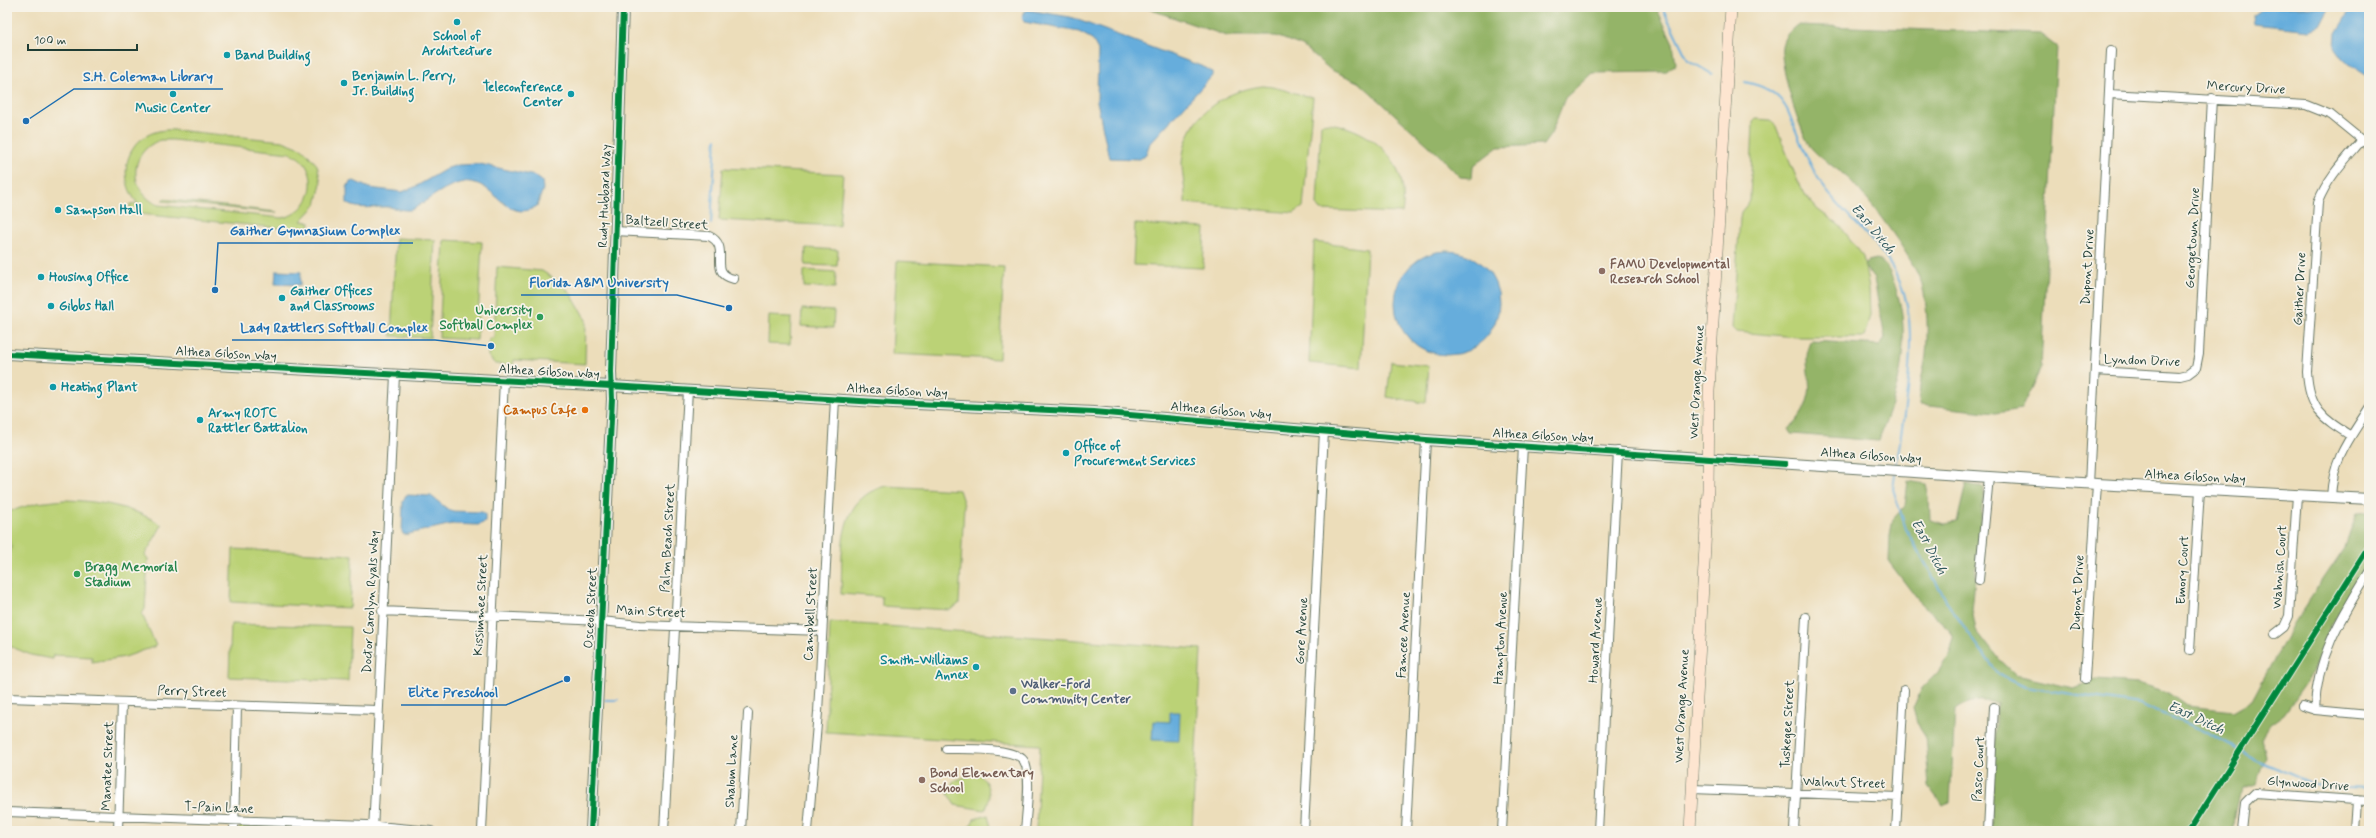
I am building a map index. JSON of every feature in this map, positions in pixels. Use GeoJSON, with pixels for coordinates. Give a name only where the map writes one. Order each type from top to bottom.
{"type":"FeatureCollection","features":[{"type":"Feature","properties":{"kind":"main road","name":"West Orange Avenue"},"geometry":{"type":"LineString","coordinates":[[1690,831],[1710,391],[1731,7]]}},
{"type":"Feature","properties":{"kind":"street","name":"Rudy Hubbard Way"},"geometry":{"type":"LineString","coordinates":[[611,386],[623,7]]}},
{"type":"Feature","properties":{"kind":"street","name":"Dupont Drive"},"geometry":{"type":"LineString","coordinates":[[2086,679],[2093,484],[2095,371],[2111,51]]}},
{"type":"Feature","properties":{"kind":"street","name":"Mercury Drive"},"geometry":{"type":"LineString","coordinates":[[2109,94],[2212,98],[2306,105],[2331,115],[2369,146]]}},
{"type":"Feature","properties":{"kind":"street","name":"Georgetown Drive"},"geometry":{"type":"LineString","coordinates":[[2188,374],[2196,368],[2199,353],[2212,98]]}},
{"type":"Feature","properties":{"kind":"street","name":"Gaither Drive"},"geometry":{"type":"LineString","coordinates":[[2351,436],[2327,421],[2318,412],[2311,398],[2307,372],[2318,202],[2324,187],[2333,172],[2362,140]]}},
{"type":"Feature","properties":{"kind":"street","name":"Baltzell Street"},"geometry":{"type":"LineString","coordinates":[[615,231],[709,236],[715,239],[720,247],[720,269],[726,278],[734,280]]}},
{"type":"Feature","properties":{"kind":"street","name":"Althea Gibson Way"},"geometry":{"type":"LineString","coordinates":[[7,354],[1094,412],[1426,440],[1618,451],[1708,459],[2093,484],[2369,499]]}},
{"type":"Feature","properties":{"kind":"street","name":"Lyndon Drive"},"geometry":{"type":"LineString","coordinates":[[2095,371],[2180,376],[2188,374]]}},
{"type":"Feature","properties":{"kind":"street","name":"Doctor Carolyn Ryals Way"},"geometry":{"type":"LineString","coordinates":[[373,829],[377,710],[394,375]]}},
{"type":"Feature","properties":{"kind":"street","name":"Kissimmee Street"},"geometry":{"type":"LineString","coordinates":[[482,831],[504,380]]}},
{"type":"Feature","properties":{"kind":"street","name":"Osceola Street"},"geometry":{"type":"LineString","coordinates":[[591,831],[611,386]]}},
{"type":"Feature","properties":{"kind":"street","name":"Palm Beach Street"},"geometry":{"type":"LineString","coordinates":[[664,831],[688,390]]}},
{"type":"Feature","properties":{"kind":"street","name":"Campbell Street"},"geometry":{"type":"LineString","coordinates":[[808,831],[818,712],[835,399]]}},
{"type":"Feature","properties":{"kind":"street"},"geometry":{"type":"LineString","coordinates":[[2331,497],[2335,466],[2351,436],[2369,408]]}},
{"type":"Feature","properties":{"kind":"street","name":"Gore Avenue"},"geometry":{"type":"LineString","coordinates":[[1304,831],[1324,432]]}},
{"type":"Feature","properties":{"kind":"street","name":"Famcee Avenue"},"geometry":{"type":"LineString","coordinates":[[1406,831],[1426,440]]}},
{"type":"Feature","properties":{"kind":"street","name":"Hampton Avenue"},"geometry":{"type":"LineString","coordinates":[[1502,831],[1523,446]]}},
{"type":"Feature","properties":{"kind":"street","name":"Howard Avenue"},"geometry":{"type":"LineString","coordinates":[[1598,831],[1618,451]]}},
{"type":"Feature","properties":{"kind":"street"},"geometry":{"type":"LineString","coordinates":[[1979,580],[1989,477]]}},
{"type":"Feature","properties":{"kind":"street","name":"Emory Court"},"geometry":{"type":"LineString","coordinates":[[2190,650],[2200,490]]}},
{"type":"Feature","properties":{"kind":"street","name":"Wahnish Court"},"geometry":{"type":"LineString","coordinates":[[2275,634],[2284,627],[2289,616],[2297,496]]}},
{"type":"Feature","properties":{"kind":"street"},"geometry":{"type":"LineString","coordinates":[[2315,710],[2317,681],[2336,628],[2369,572]]}},
{"type":"Feature","properties":{"kind":"street","name":"Main Street"},"geometry":{"type":"LineString","coordinates":[[382,611],[601,621],[640,625],[822,631]]}},
{"type":"Feature","properties":{"kind":"street","name":"Tuskegee Street"},"geometry":{"type":"LineString","coordinates":[[1794,831],[1806,617]]}},
{"type":"Feature","properties":{"kind":"street"},"geometry":{"type":"LineString","coordinates":[[1896,831],[1904,690]]}},
{"type":"Feature","properties":{"kind":"street","name":"Perry Street"},"geometry":{"type":"LineString","coordinates":[[7,698],[377,710]]}},
{"type":"Feature","properties":{"kind":"street","name":"Manatee Street"},"geometry":{"type":"LineString","coordinates":[[118,831],[122,702]]}},
{"type":"Feature","properties":{"kind":"street"},"geometry":{"type":"LineString","coordinates":[[234,831],[237,706]]}},
{"type":"Feature","properties":{"kind":"street"},"geometry":{"type":"LineString","coordinates":[[2302,706],[2315,710],[2369,715]]}},
{"type":"Feature","properties":{"kind":"street","name":"Pasco Court"},"geometry":{"type":"LineString","coordinates":[[1988,831],[1994,708]]}},
{"type":"Feature","properties":{"kind":"street","name":"Shalom Lane"},"geometry":{"type":"LineString","coordinates":[[741,831],[748,713]]}},
{"type":"Feature","properties":{"kind":"street"},"geometry":{"type":"LineString","coordinates":[[946,748],[997,751],[1015,754],[1021,758],[1024,762],[1027,774],[1025,831]]}},
{"type":"Feature","properties":{"kind":"street","name":"Walnut Street"},"geometry":{"type":"LineString","coordinates":[[1692,789],[1898,797]]}},
{"type":"Feature","properties":{"kind":"street","name":"Glynwood Drive"},"geometry":{"type":"LineString","coordinates":[[2242,831],[2243,810],[2248,798],[2260,792],[2369,801]]}},
{"type":"Feature","properties":{"kind":"street"},"geometry":{"type":"LineString","coordinates":[[2355,831],[2357,800]]}},
{"type":"Feature","properties":{"kind":"street","name":"T-Pain Lane"},"geometry":{"type":"LineString","coordinates":[[7,812],[234,820],[373,829],[431,831]]}},
{"type":"Feature","properties":{"kind":"green space"},"geometry":{"type":"Polygon","coordinates":[[[1143,7],[1656,7],[1673,43],[1676,64],[1665,72],[1592,73],[1565,98],[1551,134],[1543,145],[1498,147],[1473,166],[1472,178],[1460,177],[1438,154],[1359,82],[1331,70],[1302,46],[1276,36],[1227,36],[1143,7]]]}},
{"type":"Feature","properties":{"kind":"green space"},"geometry":{"type":"Polygon","coordinates":[[[1797,25],[2041,34],[2057,46],[2041,368],[2021,409],[1996,413],[1920,405],[1919,392],[1925,362],[1927,338],[1927,320],[1922,285],[1918,274],[1902,246],[1871,204],[1848,178],[1813,150],[1802,130],[1787,83],[1782,55],[1784,39],[1797,25]]]}},
{"type":"Feature","properties":{"kind":"green space"},"geometry":{"type":"Polygon","coordinates":[[[1263,86],[1313,97],[1303,207],[1294,213],[1185,203],[1182,163],[1185,147],[1190,133],[1198,120],[1219,101],[1247,89],[1263,86]]]}},
{"type":"Feature","properties":{"kind":"green space"},"geometry":{"type":"Polygon","coordinates":[[[1756,119],[1770,120],[1775,124],[1796,177],[1806,196],[1817,209],[1840,226],[1863,256],[1869,289],[1870,315],[1864,337],[1797,337],[1736,332],[1732,328],[1740,219],[1741,212],[1750,201],[1753,122],[1756,119]]]}},
{"type":"Feature","properties":{"kind":"green space"},"geometry":{"type":"Polygon","coordinates":[[[1329,123],[1361,133],[1386,152],[1395,165],[1401,179],[1403,195],[1402,213],[1321,210],[1317,205],[1321,124],[1329,123]]]}},
{"type":"Feature","properties":{"kind":"green space"},"geometry":{"type":"Polygon","coordinates":[[[174,130],[283,141],[303,149],[317,165],[321,183],[316,205],[301,221],[310,222],[309,231],[129,213],[130,204],[138,204],[130,192],[127,179],[127,166],[130,154],[137,144],[147,136],[159,131],[174,130]],[[160,140],[149,146],[142,153],[137,162],[137,181],[141,191],[148,199],[158,205],[282,218],[293,214],[302,207],[308,198],[311,188],[311,178],[307,168],[300,159],[290,153],[173,140],[160,140]]]}},
{"type":"Feature","properties":{"kind":"green space"},"geometry":{"type":"Polygon","coordinates":[[[723,168],[843,174],[839,226],[719,220],[723,168]]]}},
{"type":"Feature","properties":{"kind":"green space"},"geometry":{"type":"Polygon","coordinates":[[[163,199],[277,212],[163,201],[163,199]]]}},
{"type":"Feature","properties":{"kind":"green space"},"geometry":{"type":"Polygon","coordinates":[[[1135,224],[1205,228],[1203,268],[1133,265],[1135,224]]]}},
{"type":"Feature","properties":{"kind":"green space"},"geometry":{"type":"Polygon","coordinates":[[[396,238],[435,240],[430,338],[391,336],[396,238]]]}},
{"type":"Feature","properties":{"kind":"green space"},"geometry":{"type":"Polygon","coordinates":[[[444,240],[482,242],[477,340],[439,338],[444,240]]]}},
{"type":"Feature","properties":{"kind":"green space"},"geometry":{"type":"Polygon","coordinates":[[[1314,242],[1367,249],[1361,368],[1309,363],[1314,242]]]}},
{"type":"Feature","properties":{"kind":"green space"},"geometry":{"type":"Polygon","coordinates":[[[806,248],[838,250],[837,266],[805,265],[806,248]]]}},
{"type":"Feature","properties":{"kind":"green space"},"geometry":{"type":"Polygon","coordinates":[[[1877,259],[1886,267],[1895,286],[1903,325],[1901,364],[1897,384],[1892,404],[1878,441],[1792,434],[1789,429],[1801,415],[1808,398],[1809,384],[1807,355],[1812,341],[1880,345],[1885,338],[1874,279],[1864,266],[1868,261],[1877,259]]]}},
{"type":"Feature","properties":{"kind":"green space"},"geometry":{"type":"Polygon","coordinates":[[[897,261],[1004,267],[999,359],[892,354],[897,261]]]}},
{"type":"Feature","properties":{"kind":"green space","name":"University Softball Complex"},"geometry":{"type":"Polygon","coordinates":[[[497,267],[542,271],[559,282],[571,294],[586,320],[585,364],[514,360],[513,365],[495,364],[488,356],[489,338],[494,338],[497,267]]]}},
{"type":"Feature","properties":{"kind":"green space"},"geometry":{"type":"Polygon","coordinates":[[[804,270],[836,272],[835,288],[804,287],[804,270]]]}},
{"type":"Feature","properties":{"kind":"green space"},"geometry":{"type":"Polygon","coordinates":[[[802,309],[834,311],[833,328],[801,326],[802,309]]]}},
{"type":"Feature","properties":{"kind":"green space"},"geometry":{"type":"Polygon","coordinates":[[[769,316],[791,317],[790,345],[768,344],[769,316]]]}},
{"type":"Feature","properties":{"kind":"green space"},"geometry":{"type":"Polygon","coordinates":[[[1391,362],[1429,366],[1426,402],[1418,402],[1418,404],[1416,401],[1399,401],[1399,399],[1387,397],[1391,362]]]}},
{"type":"Feature","properties":{"kind":"green space"},"geometry":{"type":"Polygon","coordinates":[[[1908,481],[1926,484],[1929,497],[1930,520],[1945,524],[1957,522],[1966,484],[1984,487],[1972,610],[1976,630],[1996,656],[2016,675],[2073,688],[2095,680],[2138,683],[2167,692],[2186,706],[2233,711],[2252,700],[2290,629],[2345,547],[2357,513],[2369,512],[2369,569],[2331,624],[2313,673],[2284,714],[2269,725],[2262,739],[2266,756],[2257,785],[2243,789],[2238,798],[2234,815],[2233,831],[1991,831],[1997,704],[1986,701],[1975,701],[1965,704],[1955,710],[1950,802],[1942,805],[1929,787],[1925,735],[1917,723],[1913,708],[1922,688],[1938,672],[1948,657],[1954,639],[1950,630],[1918,600],[1889,562],[1890,535],[1893,519],[1905,506],[1908,481]]]}},
{"type":"Feature","properties":{"kind":"green space"},"geometry":{"type":"Polygon","coordinates":[[[886,486],[959,490],[964,505],[959,604],[950,610],[882,606],[882,597],[841,594],[843,545],[845,529],[850,515],[858,502],[870,493],[886,486]]]}},
{"type":"Feature","properties":{"kind":"green space","name":"Bragg Memorial Stadium"},"geometry":{"type":"Polygon","coordinates":[[[64,500],[102,503],[127,509],[139,513],[162,525],[145,555],[148,559],[145,609],[142,614],[156,646],[125,657],[92,662],[92,657],[53,655],[52,659],[31,655],[7,645],[9,552],[12,548],[7,537],[7,512],[37,503],[64,500]]]}},
{"type":"Feature","properties":{"kind":"green space"},"geometry":{"type":"Polygon","coordinates":[[[233,549],[353,555],[350,608],[231,602],[233,549]]]}},
{"type":"Feature","properties":{"kind":"green space","name":"Walker-Ford Community Center"},"geometry":{"type":"Polygon","coordinates":[[[830,622],[1201,649],[1192,831],[1036,831],[1040,745],[826,732],[830,622]]]}},
{"type":"Feature","properties":{"kind":"green space"},"geometry":{"type":"Polygon","coordinates":[[[231,624],[350,627],[348,681],[229,677],[231,624]]]}},
{"type":"Feature","properties":{"kind":"green space"},"geometry":{"type":"Polygon","coordinates":[[[973,774],[978,774],[982,777],[987,786],[989,796],[987,806],[984,810],[955,805],[948,794],[954,781],[973,774]]]}},
{"type":"Feature","properties":{"kind":"green space"},"geometry":{"type":"Polygon","coordinates":[[[988,815],[992,831],[968,831],[974,819],[988,815]]]}},
{"type":"Feature","properties":{"kind":"green space"},"geometry":{"type":"Polygon","coordinates":[[[241,826],[360,830],[365,831],[238,831],[241,826]]]}},
{"type":"Feature","properties":{"kind":"water"},"geometry":{"type":"Polygon","coordinates":[[[2264,7],[2330,7],[2320,26],[2310,30],[2254,24],[2253,15],[2264,7]]]}},
{"type":"Feature","properties":{"kind":"water"},"geometry":{"type":"Polygon","coordinates":[[[2352,7],[2369,7],[2369,77],[2347,63],[2335,47],[2336,33],[2352,7]]]}},
{"type":"Feature","properties":{"kind":"water"},"geometry":{"type":"Polygon","coordinates":[[[1028,10],[1070,17],[1206,68],[1212,72],[1212,76],[1150,143],[1146,154],[1140,159],[1109,158],[1097,101],[1098,50],[1092,39],[1079,32],[1024,22],[1022,17],[1024,12],[1028,10]]]}},
{"type":"Feature","properties":{"kind":"water"},"geometry":{"type":"Polygon","coordinates":[[[480,164],[535,176],[542,181],[543,189],[537,206],[526,211],[517,210],[509,206],[485,187],[475,183],[465,182],[458,183],[444,189],[411,210],[389,207],[362,208],[347,203],[347,187],[350,182],[354,181],[369,188],[402,192],[415,187],[448,168],[458,165],[480,164]]]}},
{"type":"Feature","properties":{"kind":"water"},"geometry":{"type":"Polygon","coordinates":[[[1447,251],[1467,255],[1484,266],[1495,283],[1499,303],[1495,323],[1484,340],[1467,351],[1447,355],[1427,351],[1410,340],[1399,323],[1395,303],[1399,283],[1410,266],[1427,255],[1447,251]]]}},
{"type":"Feature","properties":{"kind":"water"},"geometry":{"type":"Polygon","coordinates":[[[276,271],[301,272],[300,285],[275,284],[276,271]]]}},
{"type":"Feature","properties":{"kind":"water"},"geometry":{"type":"Polygon","coordinates":[[[406,495],[431,496],[450,511],[482,512],[485,514],[485,522],[478,525],[452,524],[404,535],[402,532],[403,501],[406,495]]]}},
{"type":"Feature","properties":{"kind":"water"},"geometry":{"type":"Polygon","coordinates":[[[1170,712],[1180,712],[1179,741],[1152,740],[1153,721],[1170,722],[1170,712]]]}},
{"type":"Feature","properties":{"kind":"waterway","name":"East Ditch"},"geometry":{"type":"LineString","coordinates":[[1662,7],[1688,60],[1712,74]]}},
{"type":"Feature","properties":{"kind":"waterway","name":"East Ditch"},"geometry":{"type":"LineString","coordinates":[[1745,82],[1768,90],[1782,101],[1809,162],[1821,183],[1837,204],[1874,243],[1885,257],[1895,272],[1902,288],[1907,305],[1910,344],[1908,386],[1896,468]]}},
{"type":"Feature","properties":{"kind":"waterway"},"geometry":{"type":"LineString","coordinates":[[711,224],[716,139]]}},
{"type":"Feature","properties":{"kind":"waterway","name":"East Ditch"},"geometry":{"type":"LineString","coordinates":[[1895,474],[1893,489],[1906,529],[1950,607],[1998,674],[2025,687],[2139,704],[2201,730],[2257,760],[2311,783],[2328,787],[2369,789]]}},
{"type":"Feature","properties":{"kind":"waterway"},"geometry":{"type":"LineString","coordinates":[[605,700],[618,700]]}},
{"type":"Feature","properties":{"kind":"cycle path"},"geometry":{"type":"LineString","coordinates":[[591,831],[612,399],[611,372],[623,7]]}},
{"type":"Feature","properties":{"kind":"cycle path"},"geometry":{"type":"LineString","coordinates":[[7,354],[611,386],[893,403],[1094,412],[1426,440],[1785,464]]}},
{"type":"Feature","properties":{"kind":"cycle path"},"geometry":{"type":"LineString","coordinates":[[2189,831],[2369,547]]}},
{"type":"Feature","properties":{"kind":"place","name":"School of Architecture"},"geometry":{"type":"Point","coordinates":[457,22]}},
{"type":"Feature","properties":{"kind":"place","name":"Band Building"},"geometry":{"type":"Point","coordinates":[227,55]}},
{"type":"Feature","properties":{"kind":"place","name":"Benjamin L. Perry, Jr. Building"},"geometry":{"type":"Point","coordinates":[344,83]}},
{"type":"Feature","properties":{"kind":"place","name":"Music Center"},"geometry":{"type":"Point","coordinates":[173,94]}},
{"type":"Feature","properties":{"kind":"place","name":"Teleconference Center"},"geometry":{"type":"Point","coordinates":[571,94]}},
{"type":"Feature","properties":{"kind":"place","name":"S.H. Coleman Library"},"geometry":{"type":"Point","coordinates":[26,121]}},
{"type":"Feature","properties":{"kind":"place","name":"Sampson Hall"},"geometry":{"type":"Point","coordinates":[58,210]}},
{"type":"Feature","properties":{"kind":"place","name":"FAMU Developmental Research School"},"geometry":{"type":"Point","coordinates":[1602,271]}},
{"type":"Feature","properties":{"kind":"place","name":"Housing Office"},"geometry":{"type":"Point","coordinates":[41,277]}},
{"type":"Feature","properties":{"kind":"place","name":"Gaither Gymnasium Complex"},"geometry":{"type":"Point","coordinates":[215,290]}},
{"type":"Feature","properties":{"kind":"place","name":"Gaither Offices and Classrooms"},"geometry":{"type":"Point","coordinates":[282,298]}},
{"type":"Feature","properties":{"kind":"place","name":"Gibbs Hall"},"geometry":{"type":"Point","coordinates":[51,306]}},
{"type":"Feature","properties":{"kind":"place","name":"Florida A&M University"},"geometry":{"type":"Point","coordinates":[729,308]}},
{"type":"Feature","properties":{"kind":"place","name":"University Softball Complex"},"geometry":{"type":"Point","coordinates":[540,317]}},
{"type":"Feature","properties":{"kind":"place","name":"Lady Rattlers Softball Complex"},"geometry":{"type":"Point","coordinates":[491,346]}},
{"type":"Feature","properties":{"kind":"place","name":"Heating Plant"},"geometry":{"type":"Point","coordinates":[53,387]}},
{"type":"Feature","properties":{"kind":"place","name":"Campus Cafe"},"geometry":{"type":"Point","coordinates":[585,410]}},
{"type":"Feature","properties":{"kind":"place","name":"Army ROTC Rattler Battalion"},"geometry":{"type":"Point","coordinates":[200,420]}},
{"type":"Feature","properties":{"kind":"place","name":"Office of Procurement Services"},"geometry":{"type":"Point","coordinates":[1066,453]}},
{"type":"Feature","properties":{"kind":"place","name":"Bragg Memorial Stadium"},"geometry":{"type":"Point","coordinates":[77,574]}},
{"type":"Feature","properties":{"kind":"place","name":"Smith-Williams Annex"},"geometry":{"type":"Point","coordinates":[976,667]}},
{"type":"Feature","properties":{"kind":"place","name":"Elite Preschool"},"geometry":{"type":"Point","coordinates":[567,679]}},
{"type":"Feature","properties":{"kind":"place","name":"Walker-Ford Community Center"},"geometry":{"type":"Point","coordinates":[1013,691]}},
{"type":"Feature","properties":{"kind":"place","name":"Bond Elementary School"},"geometry":{"type":"Point","coordinates":[922,780]}}]}
